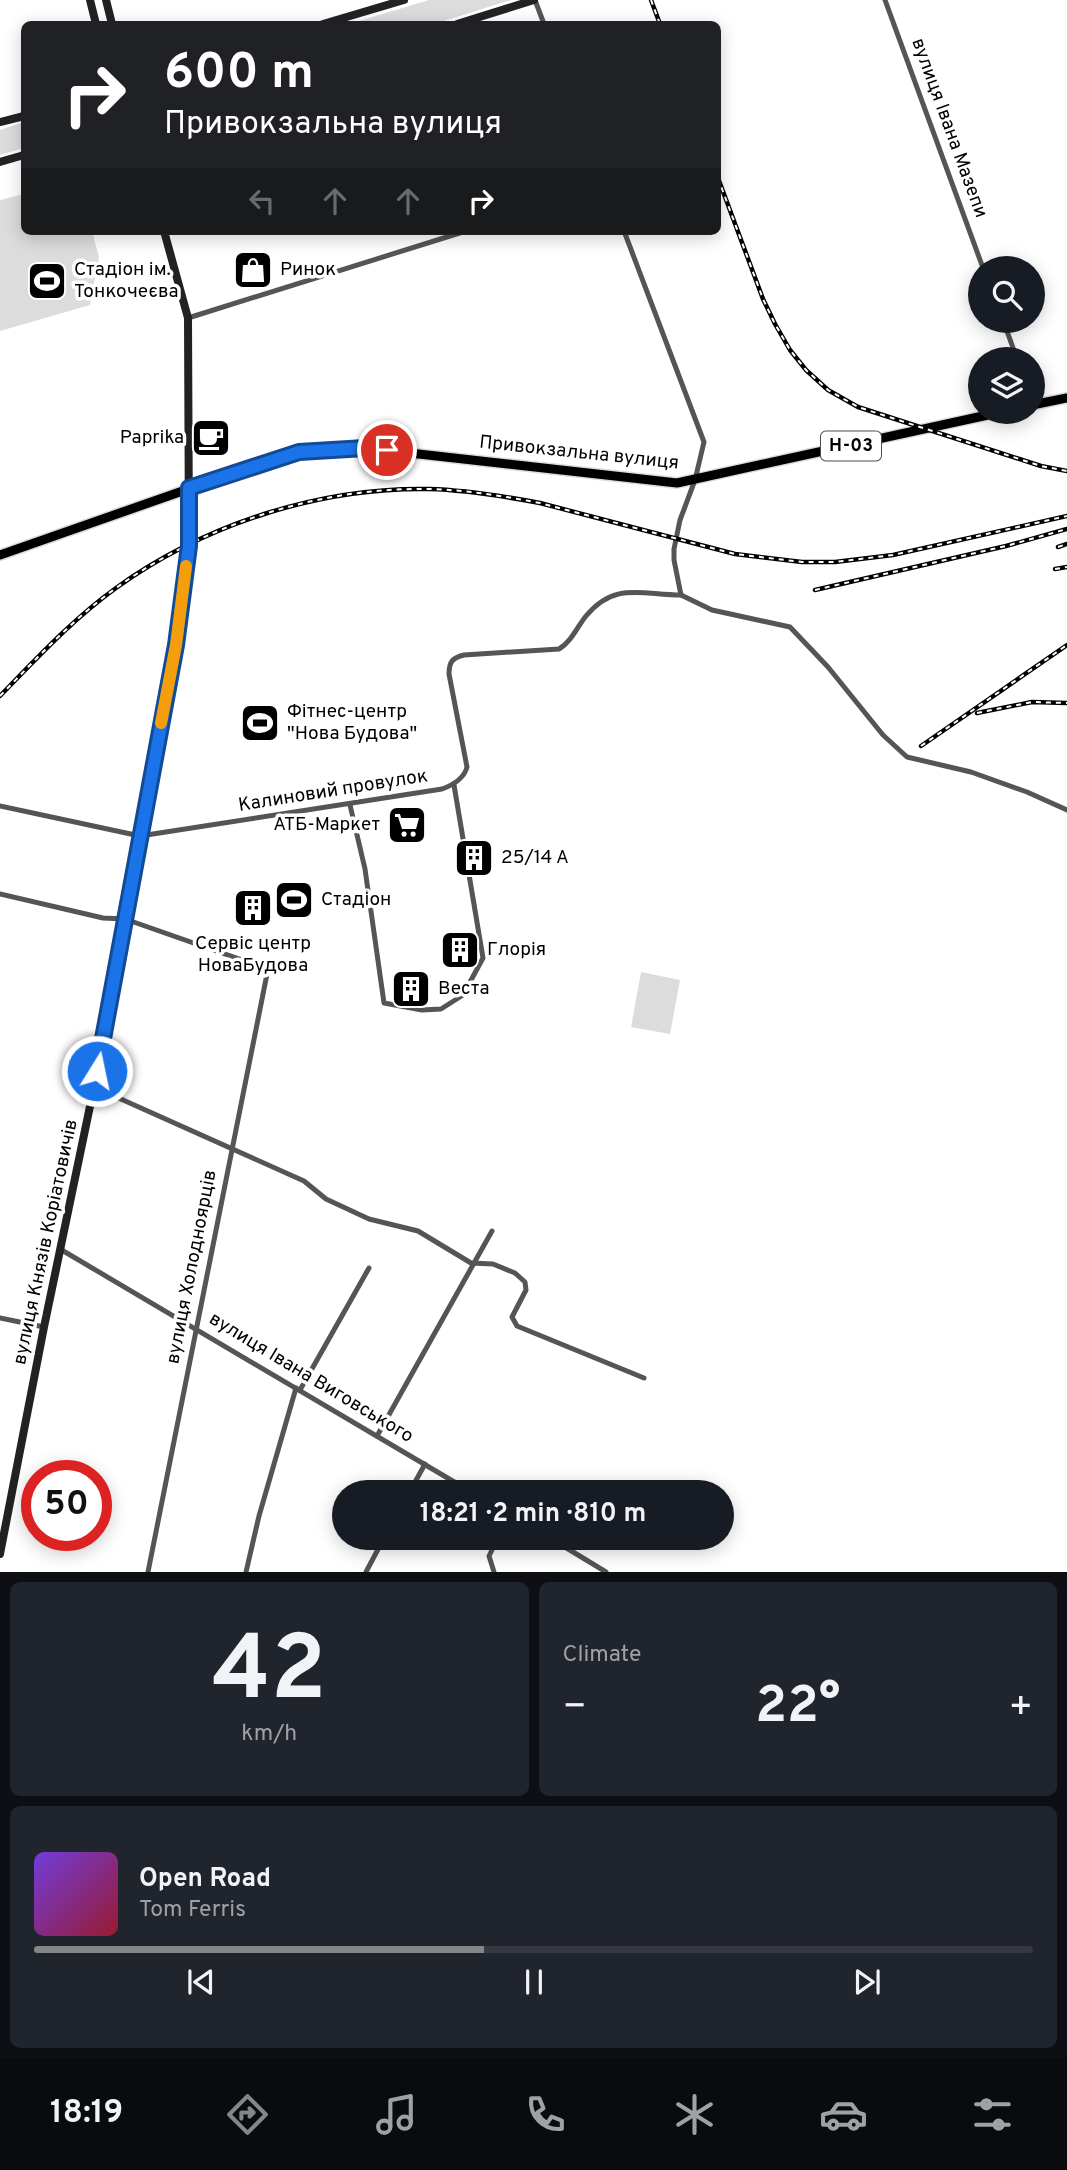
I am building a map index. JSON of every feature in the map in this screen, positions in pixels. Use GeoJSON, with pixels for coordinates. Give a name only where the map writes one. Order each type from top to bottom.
{"type":"FeatureCollection","features":[{"type":"Feature","properties":{"kind":"main road"},"geometry":{"type":"LineString","coordinates":[[90,0],[95,21]]}},
{"type":"Feature","properties":{"kind":"main road"},"geometry":{"type":"LineString","coordinates":[[106,0],[111,21]]}},
{"type":"Feature","properties":{"kind":"main road"},"geometry":{"type":"LineString","coordinates":[[333,21],[404,0]]}},
{"type":"Feature","properties":{"kind":"main road"},"geometry":{"type":"LineString","coordinates":[[467,21],[534,0]]}},
{"type":"Feature","properties":{"kind":"main road"},"geometry":{"type":"LineString","coordinates":[[0,122],[21,117]]}},
{"type":"Feature","properties":{"kind":"main road"},"geometry":{"type":"LineString","coordinates":[[0,162],[21,156]]}},
{"type":"Feature","properties":{"kind":"main road","name":"вулиця Князів Коріатовичів"},"geometry":{"type":"LineString","coordinates":[[0,1554],[94,1087],[176,645],[189,546],[188,318],[165,235]]}},
{"type":"Feature","properties":{"kind":"main road"},"geometry":{"type":"LineString","coordinates":[[1045,402],[1067,398]]}},
{"type":"Feature","properties":{"kind":"main road","name":"Привокзальна вулиця"},"geometry":{"type":"LineString","coordinates":[[189,488],[299,452],[365,448],[677,483],[968,419]]}},
{"type":"Feature","properties":{"kind":"main road","name":"Н-03"},"geometry":{"type":"LineString","coordinates":[[0,555],[189,488]]}},
{"type":"Feature","properties":{"kind":"street"},"geometry":{"type":"LineString","coordinates":[[534,0],[543,21]]}},
{"type":"Feature","properties":{"kind":"street","name":"вулиця Івана Мазепи"},"geometry":{"type":"LineString","coordinates":[[885,0],[979,256]]}},
{"type":"Feature","properties":{"kind":"street"},"geometry":{"type":"LineString","coordinates":[[188,318],[453,235]]}},
{"type":"Feature","properties":{"kind":"street"},"geometry":{"type":"LineString","coordinates":[[626,235],[704,442],[674,549],[681,595],[712,610],[790,626],[828,667],[883,735],[907,757],[971,772],[1067,810]]}},
{"type":"Feature","properties":{"kind":"street","name":"Калиновий провулок"},"geometry":{"type":"LineString","coordinates":[[0,806],[140,836],[442,789],[454,785],[467,767],[449,674],[449,665],[454,658],[464,655],[559,649],[568,644],[595,605],[612,594],[635,592],[681,595]]}},
{"type":"Feature","properties":{"kind":"street"},"geometry":{"type":"LineString","coordinates":[[350,805],[365,870],[384,1003],[422,1010],[441,1009],[463,995],[483,958],[454,785]]}},
{"type":"Feature","properties":{"kind":"street"},"geometry":{"type":"LineString","coordinates":[[0,894],[103,918],[125,919]]}},
{"type":"Feature","properties":{"kind":"street","name":"вулиця Холодноярців"},"geometry":{"type":"LineString","coordinates":[[125,919],[268,969],[148,1572]]}},
{"type":"Feature","properties":{"kind":"street"},"geometry":{"type":"LineString","coordinates":[[94,1087],[304,1181],[326,1199],[348,1210],[385,1224],[418,1231],[474,1263],[489,1263],[515,1273],[525,1282],[525,1294],[512,1317],[518,1328],[644,1378]]}},
{"type":"Feature","properties":{"kind":"street"},"geometry":{"type":"LineString","coordinates":[[377,1436],[492,1231]]}},
{"type":"Feature","properties":{"kind":"street","name":"вулиця Івана Виговського"},"geometry":{"type":"LineString","coordinates":[[60,1249],[451,1480]]}},
{"type":"Feature","properties":{"kind":"street"},"geometry":{"type":"LineString","coordinates":[[246,1572],[259,1516],[298,1389],[369,1268]]}},
{"type":"Feature","properties":{"kind":"street"},"geometry":{"type":"LineString","coordinates":[[0,1318],[44,1327]]}},
{"type":"Feature","properties":{"kind":"street"},"geometry":{"type":"LineString","coordinates":[[416,1480],[425,1464]]}},
{"type":"Feature","properties":{"kind":"street"},"geometry":{"type":"LineString","coordinates":[[366,1572],[378,1550]]}},
{"type":"Feature","properties":{"kind":"street"},"geometry":{"type":"LineString","coordinates":[[492,1550],[489,1556],[494,1572]]}},
{"type":"Feature","properties":{"kind":"street"},"geometry":{"type":"LineString","coordinates":[[570,1550],[606,1572]]}},
{"type":"Feature","properties":{"kind":"shaded area"},"geometry":{"type":"Polygon","coordinates":[[[429,0],[511,0],[444,21],[359,21],[429,0]]]}},
{"type":"Feature","properties":{"kind":"shaded area"},"geometry":{"type":"Polygon","coordinates":[[[21,123],[21,149],[0,155],[0,130],[21,123]]]}},
{"type":"Feature","properties":{"kind":"shaded area","name":"Стадіон ім. Тонкочеєва"},"geometry":{"type":"Polygon","coordinates":[[[21,195],[21,235],[93,235],[99,257],[90,305],[0,331],[0,200],[21,195]]]}},
{"type":"Feature","properties":{"kind":"shaded area"},"geometry":{"type":"Polygon","coordinates":[[[641,972],[680,980],[670,1034],[631,1027],[641,972]]]}},
{"type":"Feature","properties":{"kind":"railway"},"geometry":{"type":"LineString","coordinates":[[651,0],[659,21]]}},
{"type":"Feature","properties":{"kind":"railway"},"geometry":{"type":"LineString","coordinates":[[721,186],[775,324],[806,370],[828,390],[858,407],[1041,466],[1067,471]]}},
{"type":"Feature","properties":{"kind":"railway"},"geometry":{"type":"LineString","coordinates":[[0,696],[85,613],[151,565],[225,528],[265,514],[347,495],[429,489],[499,496],[540,503],[735,554],[802,562],[835,562],[893,555],[1067,516]]}},
{"type":"Feature","properties":{"kind":"railway"},"geometry":{"type":"LineString","coordinates":[[815,590],[1006,546],[1067,529]]}},
{"type":"Feature","properties":{"kind":"railway"},"geometry":{"type":"LineString","coordinates":[[1058,547],[1067,544]]}},
{"type":"Feature","properties":{"kind":"railway"},"geometry":{"type":"LineString","coordinates":[[1055,569],[1067,567]]}},
{"type":"Feature","properties":{"kind":"railway"},"geometry":{"type":"LineString","coordinates":[[921,746],[1067,645]]}},
{"type":"Feature","properties":{"kind":"railway"},"geometry":{"type":"LineString","coordinates":[[977,713],[1032,702],[1067,703]]}},
{"type":"Feature","properties":{"kind":"slow traffic"},"geometry":{"type":"LineString","coordinates":[[161,723],[176,645],[186,566]]}},
{"type":"Feature","properties":{"kind":"place","name":"Ринок"},"geometry":{"type":"Point","coordinates":[253,270]}},
{"type":"Feature","properties":{"kind":"place","name":"Стадіон ім. Тонкочеєва"},"geometry":{"type":"Point","coordinates":[47,281]}},
{"type":"Feature","properties":{"kind":"place","name":"Paprika"},"geometry":{"type":"Point","coordinates":[211,438]}},
{"type":"Feature","properties":{"kind":"place","name":"Фітнес-центр \"Нова Будова\""},"geometry":{"type":"Point","coordinates":[260,723]}},
{"type":"Feature","properties":{"kind":"place","name":"АТБ-Маркет"},"geometry":{"type":"Point","coordinates":[407,825]}},
{"type":"Feature","properties":{"kind":"place","name":"25/14 А"},"geometry":{"type":"Point","coordinates":[474,858]}},
{"type":"Feature","properties":{"kind":"place","name":"Стадіон"},"geometry":{"type":"Point","coordinates":[294,900]}},
{"type":"Feature","properties":{"kind":"place","name":"Сервіс центр НоваБудова"},"geometry":{"type":"Point","coordinates":[253,908]}},
{"type":"Feature","properties":{"kind":"place","name":"Глорія"},"geometry":{"type":"Point","coordinates":[460,950]}},
{"type":"Feature","properties":{"kind":"place","name":"Веста"},"geometry":{"type":"Point","coordinates":[411,989]}},
{"type":"Feature","properties":{"kind":"route"},"geometry":{"type":"LineString","coordinates":[[97,1071],[176,645],[189,546],[189,488],[299,452],[365,448],[387,450]]}}]}
